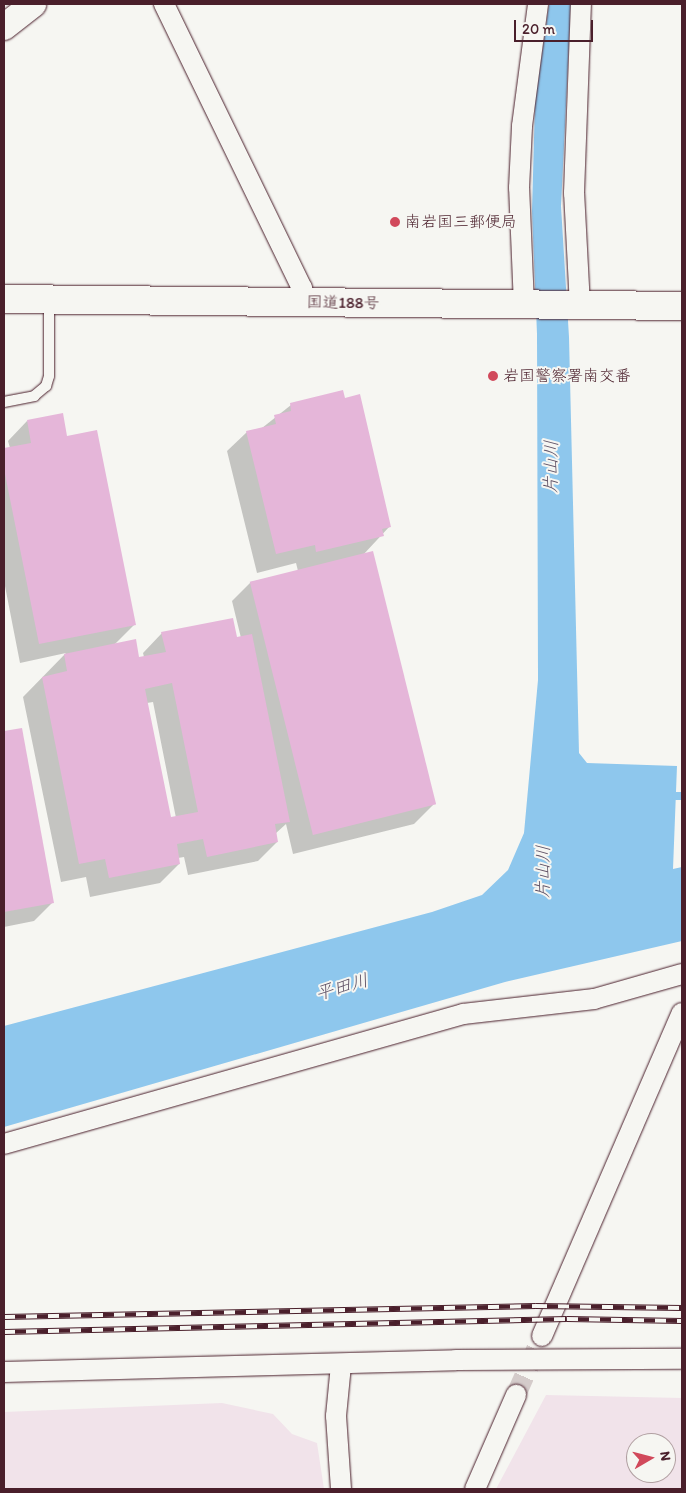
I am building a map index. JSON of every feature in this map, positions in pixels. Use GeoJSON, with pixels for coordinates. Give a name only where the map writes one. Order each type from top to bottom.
{"type":"FeatureCollection","features":[{"type":"Feature","properties":{"kind":"highway","name":"国道188号"},"geometry":{"type":"LineString","coordinates":[[4,299],[682,306]]}},
{"type":"Feature","properties":{"kind":"street"},"geometry":{"type":"LineString","coordinates":[[4,27],[33,4]]}},
{"type":"Feature","properties":{"kind":"street"},"geometry":{"type":"LineString","coordinates":[[164,4],[302,288],[305,303]]}},
{"type":"Feature","properties":{"kind":"street"},"geometry":{"type":"LineString","coordinates":[[528,305],[519,188],[521,144],[538,4]]}},
{"type":"Feature","properties":{"kind":"street"},"geometry":{"type":"LineString","coordinates":[[577,306],[574,193],[581,4]]}},
{"type":"Feature","properties":{"kind":"street"},"geometry":{"type":"LineString","coordinates":[[4,1144],[463,1014],[509,1006],[594,999],[682,974]]}},
{"type":"Feature","properties":{"kind":"street"},"geometry":{"type":"LineString","coordinates":[[542,1336],[682,1013]]}},
{"type":"Feature","properties":{"kind":"street"},"geometry":{"type":"LineString","coordinates":[[4,1372],[341,1365],[456,1360],[682,1359]]}},
{"type":"Feature","properties":{"kind":"street"},"geometry":{"type":"LineString","coordinates":[[341,1365],[336,1416],[341,1489]]}},
{"type":"Feature","properties":{"kind":"street"},"geometry":{"type":"LineString","coordinates":[[475,1489],[516,1395]]}},
{"type":"Feature","properties":{"kind":"lane"},"geometry":{"type":"LineString","coordinates":[[4,402],[34,396],[46,386],[49,376],[49,300]]}},
{"type":"Feature","properties":{"kind":"shaded area"},"geometry":{"type":"Polygon","coordinates":[[[546,1395],[682,1398],[682,1489],[496,1489],[546,1395]]]}},
{"type":"Feature","properties":{"kind":"shaded area"},"geometry":{"type":"Polygon","coordinates":[[[222,1403],[273,1414],[292,1434],[317,1443],[324,1489],[4,1489],[4,1412],[222,1403]]]}},
{"type":"Feature","properties":{"kind":"water"},"geometry":{"type":"Polygon","coordinates":[[[549,4],[571,4],[561,206],[569,337],[579,753],[587,763],[677,766],[673,869],[682,867],[682,941],[505,982],[4,1127],[4,1026],[432,912],[482,895],[508,870],[524,833],[538,680],[537,334],[532,211],[535,102],[549,4]]]}},
{"type":"Feature","properties":{"kind":"building"},"geometry":{"type":"Polygon","coordinates":[[[343,390],[345,398],[360,394],[391,527],[382,529],[384,536],[316,552],[315,545],[276,554],[246,431],[276,424],[274,415],[291,411],[290,403],[343,390]]]}},
{"type":"Feature","properties":{"kind":"building"},"geometry":{"type":"Polygon","coordinates":[[[63,413],[67,436],[97,430],[136,625],[39,644],[4,469],[4,448],[31,443],[27,420],[63,413]]]}},
{"type":"Feature","properties":{"kind":"building"},"geometry":{"type":"Polygon","coordinates":[[[373,551],[436,804],[313,835],[250,582],[373,551]]]}},
{"type":"Feature","properties":{"kind":"building"},"geometry":{"type":"Polygon","coordinates":[[[233,618],[237,637],[252,634],[290,822],[275,824],[278,842],[207,857],[203,839],[177,844],[180,864],[109,878],[105,859],[79,864],[42,677],[67,671],[64,654],[136,639],[139,657],[166,652],[161,632],[233,618]],[[172,683],[145,689],[171,817],[198,812],[172,683]]]}},
{"type":"Feature","properties":{"kind":"building"},"geometry":{"type":"Polygon","coordinates":[[[22,728],[54,903],[4,912],[4,731],[22,728]]]}},
{"type":"Feature","properties":{"kind":"waterway"},"geometry":{"type":"LineString","coordinates":[[676,796],[682,796]]}},
{"type":"Feature","properties":{"kind":"tunnel"},"geometry":{"type":"LineString","coordinates":[[516,1395],[542,1336]]}},
{"type":"Feature","properties":{"kind":"railway"},"geometry":{"type":"LineString","coordinates":[[4,1317],[536,1306],[682,1308]]}},
{"type":"Feature","properties":{"kind":"railway"},"geometry":{"type":"LineString","coordinates":[[4,1332],[567,1319],[682,1321]]}},
{"type":"Feature","properties":{"kind":"place","name":"南岩国三郵便局"},"geometry":{"type":"Point","coordinates":[395,222]}},
{"type":"Feature","properties":{"kind":"place","name":"岩国警察署南交番"},"geometry":{"type":"Point","coordinates":[493,376]}},
{"type":"Feature","properties":{"kind":"water label","name":"片山川"},"geometry":{"type":"Point","coordinates":[551,467]}},
{"type":"Feature","properties":{"kind":"water label","name":"片山川"},"geometry":{"type":"Point","coordinates":[543,872]}},
{"type":"Feature","properties":{"kind":"water label","name":"平田川"},"geometry":{"type":"Point","coordinates":[342,987]}}]}
